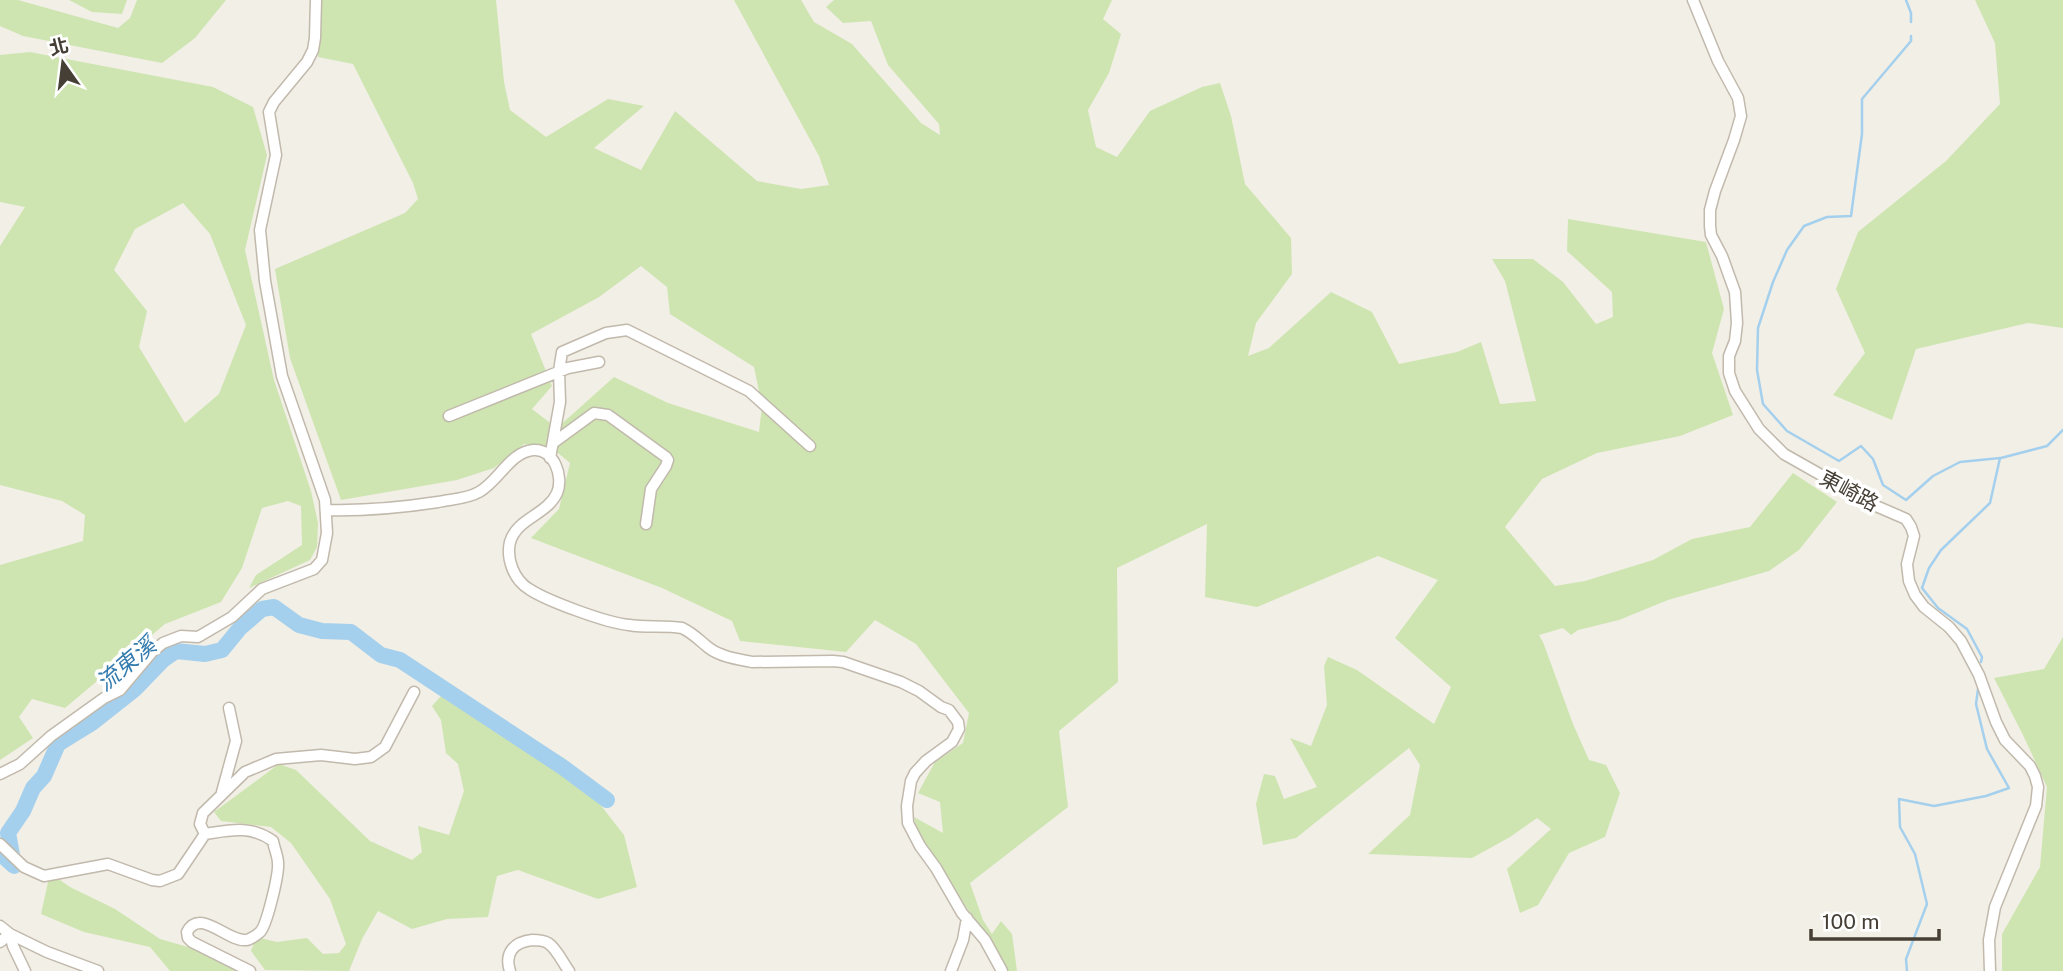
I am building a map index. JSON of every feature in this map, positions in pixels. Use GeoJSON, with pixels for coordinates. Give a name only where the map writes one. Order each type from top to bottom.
{"type":"FeatureCollection","features":[{"type":"Feature","properties":{"kind":"street"},"geometry":{"type":"LineString","coordinates":[[0,774],[20,764],[63,727],[120,690],[163,643],[181,636],[198,637],[232,617],[262,589],[314,569],[322,560],[327,533],[327,510],[320,482],[282,376],[265,281],[260,230],[276,155],[269,112],[313,50],[316,0]]}},
{"type":"Feature","properties":{"kind":"street","name":"東崎路"},"geometry":{"type":"LineString","coordinates":[[1693,0],[1718,61],[1738,98],[1741,117],[1710,210],[1711,235],[1735,292],[1737,323],[1735,341],[1729,356],[1729,373],[1735,391],[1759,429],[1784,454],[1875,506],[1906,519],[1914,536],[1908,564],[1909,581],[1915,595],[1924,607],[1961,640],[1979,675],[2005,740],[2030,766],[2035,776],[2038,787],[2036,806],[1995,907],[1989,940],[1990,971]]}},
{"type":"Feature","properties":{"kind":"street"},"geometry":{"type":"LineString","coordinates":[[550,458],[560,402],[559,372],[562,352],[606,333],[627,330],[749,391],[810,446]]}},
{"type":"Feature","properties":{"kind":"street"},"geometry":{"type":"LineString","coordinates":[[449,416],[568,368],[599,362]]}},
{"type":"Feature","properties":{"kind":"street"},"geometry":{"type":"LineString","coordinates":[[553,443],[594,413],[601,413],[608,415],[666,457],[666,466],[651,489],[646,524]]}},
{"type":"Feature","properties":{"kind":"street"},"geometry":{"type":"LineString","coordinates":[[327,510],[369,511],[465,497],[482,490],[523,453],[541,450],[556,464],[560,472],[559,489],[548,506],[520,526],[510,544],[509,554],[515,574],[529,590],[617,623],[682,628],[711,649],[743,660],[843,662],[901,682],[948,710],[958,722],[957,736],[919,766],[915,773],[911,781],[908,823],[967,918],[985,940],[1002,971]]}},
{"type":"Feature","properties":{"kind":"street"},"geometry":{"type":"LineString","coordinates":[[205,834],[200,824],[203,813],[245,772],[276,759],[321,755],[355,759],[371,757],[384,747],[414,692]]}},
{"type":"Feature","properties":{"kind":"street"},"geometry":{"type":"LineString","coordinates":[[221,794],[236,741],[229,708]]}},
{"type":"Feature","properties":{"kind":"street"},"geometry":{"type":"LineString","coordinates":[[0,844],[24,867],[44,876],[108,864],[160,881],[178,874],[205,834],[242,830],[260,832],[273,841],[278,864],[269,913],[262,931],[247,940],[233,938],[218,929],[195,923],[187,932],[192,942],[250,971]]}},
{"type":"Feature","properties":{"kind":"street"},"geometry":{"type":"LineString","coordinates":[[951,971],[963,940],[967,918]]}},
{"type":"Feature","properties":{"kind":"street"},"geometry":{"type":"LineString","coordinates":[[0,926],[47,953],[98,971]]}},
{"type":"Feature","properties":{"kind":"street"},"geometry":{"type":"LineString","coordinates":[[0,942],[10,934]]}},
{"type":"Feature","properties":{"kind":"street"},"geometry":{"type":"LineString","coordinates":[[10,934],[25,971]]}},
{"type":"Feature","properties":{"kind":"street"},"geometry":{"type":"LineString","coordinates":[[510,971],[508,964],[512,948],[517,943],[537,940],[550,944],[569,971]]}},
{"type":"Feature","properties":{"kind":"green space"},"geometry":{"type":"Polygon","coordinates":[[[0,0],[18,0],[118,28],[130,18],[137,0],[226,0],[195,38],[162,63],[23,36],[0,26],[0,0]]]}},
{"type":"Feature","properties":{"kind":"green space"},"geometry":{"type":"Polygon","coordinates":[[[69,0],[127,0],[122,14],[92,12],[69,0]]]}},
{"type":"Feature","properties":{"kind":"green space"},"geometry":{"type":"Polygon","coordinates":[[[322,0],[496,0],[504,82],[510,110],[546,137],[608,99],[644,106],[594,148],[641,170],[675,111],[757,181],[801,189],[829,185],[819,156],[734,0],[801,0],[814,22],[852,44],[921,123],[940,135],[939,124],[888,65],[871,21],[843,23],[826,7],[834,0],[1112,0],[1103,19],[1121,34],[1109,73],[1088,110],[1096,147],[1117,157],[1150,111],[1202,87],[1220,83],[1231,116],[1245,184],[1291,238],[1292,274],[1256,323],[1248,356],[1269,348],[1331,292],[1372,312],[1399,364],[1457,352],[1481,342],[1500,404],[1536,401],[1505,281],[1492,259],[1533,259],[1563,282],[1596,324],[1613,317],[1612,292],[1567,251],[1568,219],[1706,242],[1724,309],[1712,353],[1733,415],[1680,436],[1597,453],[1542,479],[1505,527],[1555,586],[1585,581],[1653,560],[1692,539],[1750,527],[1793,473],[1837,502],[1799,550],[1769,571],[1668,600],[1619,620],[1578,630],[1571,635],[1563,628],[1539,635],[1589,760],[1606,765],[1620,793],[1605,837],[1569,853],[1538,905],[1520,913],[1507,869],[1551,829],[1537,818],[1472,858],[1368,854],[1410,815],[1420,765],[1409,748],[1296,838],[1263,845],[1256,804],[1264,774],[1275,776],[1284,799],[1317,787],[1290,738],[1311,746],[1327,705],[1324,666],[1328,657],[1357,670],[1434,724],[1451,687],[1395,638],[1438,580],[1378,556],[1257,607],[1205,597],[1207,524],[1117,568],[1118,682],[1059,731],[1068,807],[970,883],[983,920],[992,934],[1001,921],[1012,934],[1017,971],[1006,971],[985,933],[933,859],[917,828],[914,817],[943,833],[940,802],[918,793],[935,762],[963,743],[969,713],[916,644],[875,620],[846,652],[740,641],[732,621],[662,588],[531,538],[559,509],[570,463],[552,448],[524,444],[494,468],[457,480],[341,500],[290,358],[275,269],[405,213],[418,199],[413,183],[353,64],[318,57],[322,0]],[[641,266],[599,297],[531,334],[552,386],[532,409],[557,428],[614,377],[668,403],[759,432],[762,406],[754,367],[670,314],[667,287],[641,266]]]}},
{"type":"Feature","properties":{"kind":"green space"},"geometry":{"type":"Polygon","coordinates":[[[1975,0],[2063,0],[2063,328],[2028,323],[1916,349],[1892,420],[1833,395],[1865,353],[1836,289],[1858,232],[1946,161],[2000,104],[1995,43],[1975,0]]]}},
{"type":"Feature","properties":{"kind":"green space"},"geometry":{"type":"Polygon","coordinates":[[[30,52],[213,87],[253,107],[267,155],[245,250],[274,380],[311,491],[318,523],[317,547],[310,560],[249,588],[256,575],[302,545],[301,506],[288,501],[262,508],[242,568],[221,602],[165,624],[65,708],[32,699],[19,717],[33,738],[0,760],[0,565],[83,541],[85,515],[62,501],[0,485],[0,246],[25,207],[0,202],[0,55],[30,52]],[[183,203],[135,229],[114,270],[147,311],[139,347],[185,423],[219,394],[246,325],[210,234],[183,203]]]}},
{"type":"Feature","properties":{"kind":"green space"},"geometry":{"type":"Polygon","coordinates":[[[2063,637],[2063,971],[2002,971],[2002,934],[2040,867],[2047,787],[1994,678],[2044,669],[2063,637]]]}},
{"type":"Feature","properties":{"kind":"green space"},"geometry":{"type":"Polygon","coordinates":[[[441,696],[564,758],[624,835],[637,887],[598,899],[518,870],[497,876],[488,917],[447,919],[412,929],[378,911],[362,939],[349,971],[265,970],[251,951],[256,937],[277,942],[307,938],[323,954],[339,953],[346,944],[330,899],[291,843],[271,827],[221,821],[214,812],[279,764],[296,770],[370,841],[412,860],[422,852],[418,826],[449,835],[464,791],[458,764],[446,753],[441,720],[432,706],[441,696]]]}},
{"type":"Feature","properties":{"kind":"green space"},"geometry":{"type":"Polygon","coordinates":[[[50,873],[70,887],[115,909],[160,939],[247,964],[252,971],[170,971],[150,947],[84,932],[41,914],[50,873]]]}},
{"type":"Feature","properties":{"kind":"waterway"},"geometry":{"type":"LineString","coordinates":[[1906,0],[1911,22]]}},
{"type":"Feature","properties":{"kind":"waterway"},"geometry":{"type":"LineString","coordinates":[[1911,36],[1911,41],[1862,99],[1862,134],[1851,216],[1827,217],[1804,226],[1787,250],[1758,328],[1757,370],[1763,404],[1787,431],[1839,461],[1861,446],[1873,459],[1883,485],[1906,500],[1933,476],[1960,462],[2000,458],[1990,503],[1941,550],[1929,568],[1922,588],[1938,608],[1967,629],[1982,657],[1981,662]]}},
{"type":"Feature","properties":{"kind":"waterway"},"geometry":{"type":"LineString","coordinates":[[2001,458],[2047,446],[2063,430]]}},
{"type":"Feature","properties":{"kind":"waterway","name":"流東溪"},"geometry":{"type":"LineString","coordinates":[[0,853],[14,866],[8,833],[23,811],[33,788],[44,776],[58,744],[92,723],[135,689],[163,660],[176,651],[205,654],[222,650],[240,628],[262,609],[274,607],[299,625],[322,631],[351,632],[381,655],[400,660],[564,768],[607,800]]}},
{"type":"Feature","properties":{"kind":"waterway"},"geometry":{"type":"LineString","coordinates":[[1907,971],[1906,959],[1927,904],[1915,854],[1900,827],[1899,799],[1934,806],[1986,796],[2009,788],[1987,749],[1976,704],[1978,689]]}}]}
